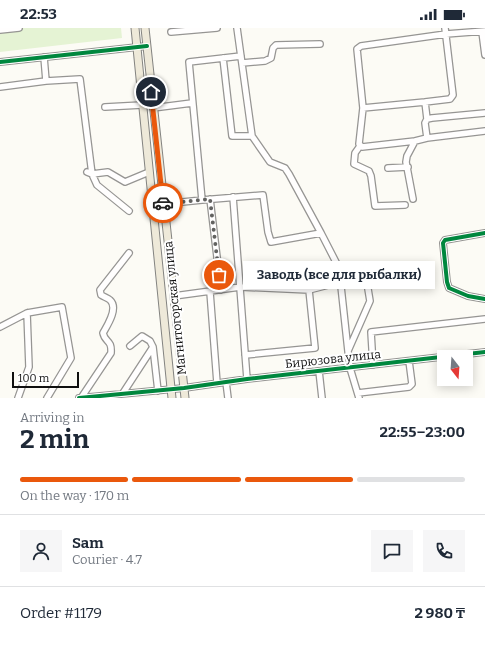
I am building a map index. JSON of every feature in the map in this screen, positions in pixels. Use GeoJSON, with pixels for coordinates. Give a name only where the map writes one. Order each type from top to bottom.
{"type":"FeatureCollection","features":[{"type":"Feature","properties":{"kind":"main road","name":"Магнитогорская улица"},"geometry":{"type":"LineString","coordinates":[[135,28],[172,398]]}},
{"type":"Feature","properties":{"kind":"main road","name":"Магнитогорская улица"},"geometry":{"type":"LineString","coordinates":[[145,28],[185,398]]}},
{"type":"Feature","properties":{"kind":"street"},"geometry":{"type":"LineString","coordinates":[[2,29],[19,28]]}},
{"type":"Feature","properties":{"kind":"street"},"geometry":{"type":"LineString","coordinates":[[171,32],[186,29],[217,28]]}},
{"type":"Feature","properties":{"kind":"street"},"geometry":{"type":"LineString","coordinates":[[237,28],[252,136],[270,162],[285,168],[289,174],[339,268],[350,368],[358,395],[409,387],[412,384],[409,361]]}},
{"type":"Feature","properties":{"kind":"street"},"geometry":{"type":"LineString","coordinates":[[363,108],[450,99],[453,95],[446,31]]}},
{"type":"Feature","properties":{"kind":"street"},"geometry":{"type":"LineString","coordinates":[[405,205],[375,206],[369,171],[354,164],[355,152],[360,146],[363,108],[357,49],[361,46],[446,31],[484,31],[485,55]]}},
{"type":"Feature","properties":{"kind":"street"},"geometry":{"type":"LineString","coordinates":[[242,63],[265,61],[271,58],[273,48],[276,45],[320,44]]}},
{"type":"Feature","properties":{"kind":"street"},"geometry":{"type":"LineString","coordinates":[[0,62],[147,46]]}},
{"type":"Feature","properties":{"kind":"street"},"geometry":{"type":"LineString","coordinates":[[202,200],[192,103],[190,62],[241,56]]}},
{"type":"Feature","properties":{"kind":"street"},"geometry":{"type":"LineString","coordinates":[[44,58],[46,81]]}},
{"type":"Feature","properties":{"kind":"street"},"geometry":{"type":"LineString","coordinates":[[223,58],[232,136],[252,136]]}},
{"type":"Feature","properties":{"kind":"street"},"geometry":{"type":"LineString","coordinates":[[0,86],[80,79],[90,173],[96,185],[129,210]]}},
{"type":"Feature","properties":{"kind":"street"},"geometry":{"type":"LineString","coordinates":[[425,102],[427,138]]}},
{"type":"Feature","properties":{"kind":"street"},"geometry":{"type":"LineString","coordinates":[[153,108],[192,103]]}},
{"type":"Feature","properties":{"kind":"street"},"geometry":{"type":"LineString","coordinates":[[105,107],[142,105]]}},
{"type":"Feature","properties":{"kind":"street"},"geometry":{"type":"LineString","coordinates":[[427,119],[485,113]]}},
{"type":"Feature","properties":{"kind":"street"},"geometry":{"type":"LineString","coordinates":[[360,146],[415,141],[427,138],[485,131]]}},
{"type":"Feature","properties":{"kind":"street"},"geometry":{"type":"LineString","coordinates":[[413,199],[407,156],[415,141]]}},
{"type":"Feature","properties":{"kind":"street"},"geometry":{"type":"LineString","coordinates":[[388,168],[408,167]]}},
{"type":"Feature","properties":{"kind":"street"},"geometry":{"type":"LineString","coordinates":[[90,173],[108,172],[125,182],[149,172]]}},
{"type":"Feature","properties":{"kind":"street"},"geometry":{"type":"LineString","coordinates":[[163,204],[263,195],[268,232],[271,242],[321,233]]}},
{"type":"Feature","properties":{"kind":"street"},"geometry":{"type":"LineString","coordinates":[[233,197],[246,379]]}},
{"type":"Feature","properties":{"kind":"street"},"geometry":{"type":"LineString","coordinates":[[210,199],[221,290]]}},
{"type":"Feature","properties":{"kind":"street"},"geometry":{"type":"LineString","coordinates":[[485,233],[445,240],[443,243],[449,288],[468,296],[485,299]]}},
{"type":"Feature","properties":{"kind":"street"},"geometry":{"type":"LineString","coordinates":[[80,398],[110,353],[112,346],[102,333],[112,316],[113,304],[102,295],[100,290],[129,253]]}},
{"type":"Feature","properties":{"kind":"street"},"geometry":{"type":"LineString","coordinates":[[348,351],[370,301],[365,271],[403,265]]}},
{"type":"Feature","properties":{"kind":"street"},"geometry":{"type":"LineString","coordinates":[[174,296],[240,288],[309,290],[340,282]]}},
{"type":"Feature","properties":{"kind":"street"},"geometry":{"type":"LineString","coordinates":[[245,355],[315,348],[309,290]]}},
{"type":"Feature","properties":{"kind":"street"},"geometry":{"type":"LineString","coordinates":[[210,292],[217,384]]}},
{"type":"Feature","properties":{"kind":"street"},"geometry":{"type":"LineString","coordinates":[[0,327],[27,313],[62,307],[71,358],[47,398]]}},
{"type":"Feature","properties":{"kind":"street"},"geometry":{"type":"LineString","coordinates":[[18,398],[29,367],[27,313]]}},
{"type":"Feature","properties":{"kind":"street"},"geometry":{"type":"LineString","coordinates":[[373,365],[371,332],[485,319]]}},
{"type":"Feature","properties":{"kind":"street"},"geometry":{"type":"LineString","coordinates":[[130,346],[142,336],[150,341],[153,347],[158,391]]}},
{"type":"Feature","properties":{"kind":"street"},"geometry":{"type":"LineString","coordinates":[[123,394],[153,347]]}},
{"type":"Feature","properties":{"kind":"street","name":"Бирюзова улица"},"geometry":{"type":"LineString","coordinates":[[171,390],[246,379],[485,352]]}},
{"type":"Feature","properties":{"kind":"street"},"geometry":{"type":"LineString","coordinates":[[319,371],[322,398]]}},
{"type":"Feature","properties":{"kind":"street"},"geometry":{"type":"LineString","coordinates":[[226,382],[228,398]]}},
{"type":"Feature","properties":{"kind":"street"},"geometry":{"type":"LineString","coordinates":[[80,398],[171,390]]}},
{"type":"Feature","properties":{"kind":"green space"},"geometry":{"type":"Polygon","coordinates":[[[20,28],[121,28],[122,38],[0,52],[0,30],[20,28]]]}},
{"type":"Feature","properties":{"kind":"cycle path"},"geometry":{"type":"LineString","coordinates":[[0,62],[147,46]]}},
{"type":"Feature","properties":{"kind":"cycle path"},"geometry":{"type":"LineString","coordinates":[[485,233],[445,240],[443,243],[449,288],[468,296],[485,299]]}},
{"type":"Feature","properties":{"kind":"cycle path"},"geometry":{"type":"LineString","coordinates":[[79,398],[184,388],[247,379],[485,352]]}},
{"type":"Feature","properties":{"kind":"way so far"},"geometry":{"type":"LineString","coordinates":[[163,203],[210,199],[219,275]]}},
{"type":"Feature","properties":{"kind":"place","name":"Заводь (все для рыбалки)"},"geometry":{"type":"Point","coordinates":[219,275]}},
{"type":"Feature","properties":{"kind":"route"},"geometry":{"type":"LineString","coordinates":[[151,92],[163,203]]}}]}
